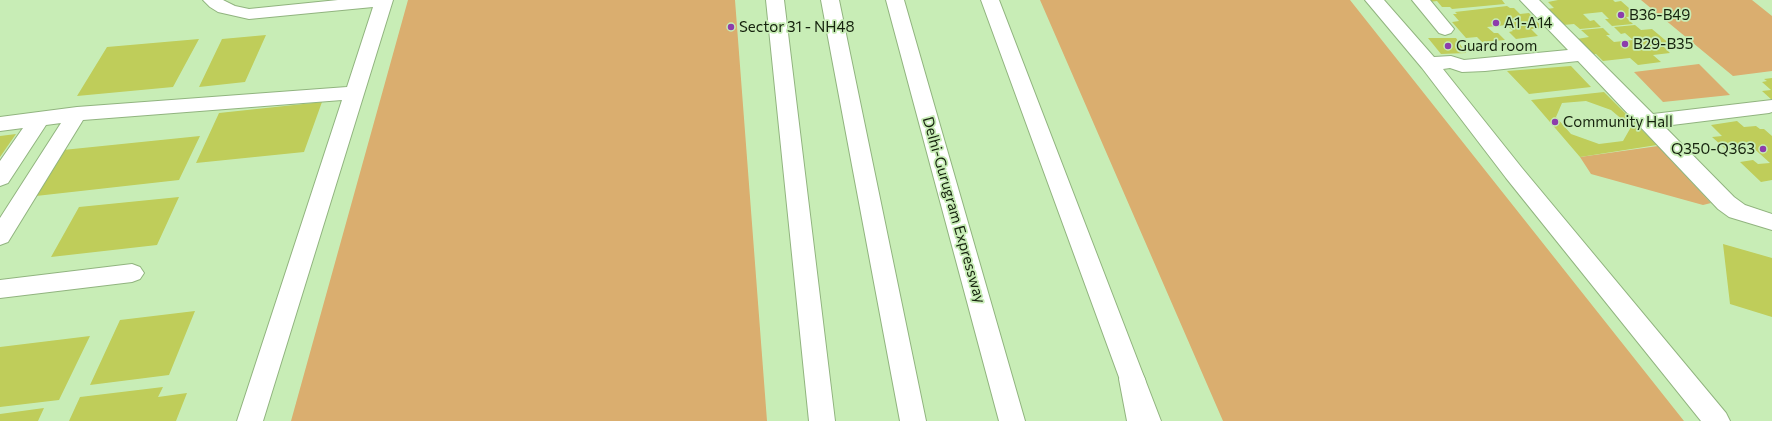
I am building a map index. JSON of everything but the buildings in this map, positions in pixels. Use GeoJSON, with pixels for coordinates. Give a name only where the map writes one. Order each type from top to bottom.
{"type":"FeatureCollection","features":[{"type":"Feature","properties":{"kind":"main road"},"geometry":{"type":"LineString","coordinates":[[212,0],[220,8],[232,12],[249,14],[384,1],[250,421]]}},
{"type":"Feature","properties":{"kind":"main road"},"geometry":{"type":"LineString","coordinates":[[775,0],[822,421]]}},
{"type":"Feature","properties":{"kind":"main road"},"geometry":{"type":"LineString","coordinates":[[830,0],[913,421]]}},
{"type":"Feature","properties":{"kind":"main road","name":"Delhi-Gurugram Expressway"},"geometry":{"type":"LineString","coordinates":[[895,0],[1012,421]]}},
{"type":"Feature","properties":{"kind":"main road"},"geometry":{"type":"LineString","coordinates":[[990,0],[1148,421]]}},
{"type":"Feature","properties":{"kind":"main road"},"geometry":{"type":"LineString","coordinates":[[1374,0],[1429,64],[1514,173],[1717,421]]}},
{"type":"Feature","properties":{"kind":"main road"},"geometry":{"type":"LineString","coordinates":[[1421,0],[1445,29]]}},
{"type":"Feature","properties":{"kind":"main road"},"geometry":{"type":"LineString","coordinates":[[1529,0],[1726,203],[1737,211],[1772,222]]}},
{"type":"Feature","properties":{"kind":"main road"},"geometry":{"type":"LineString","coordinates":[[1429,64],[1451,62],[1462,66],[1469,66],[1578,50]]}},
{"type":"Feature","properties":{"kind":"main road"},"geometry":{"type":"LineString","coordinates":[[0,124],[77,114],[355,93]]}},
{"type":"Feature","properties":{"kind":"main road"},"geometry":{"type":"LineString","coordinates":[[1648,121],[1768,106]]}},
{"type":"Feature","properties":{"kind":"main road"},"geometry":{"type":"LineString","coordinates":[[0,236],[77,114]]}},
{"type":"Feature","properties":{"kind":"main road"},"geometry":{"type":"LineString","coordinates":[[0,178],[40,118]]}},
{"type":"Feature","properties":{"kind":"main road"},"geometry":{"type":"LineString","coordinates":[[0,289],[132,273]]}},
{"type":"Feature","properties":{"kind":"main road"},"geometry":{"type":"LineString","coordinates":[[1132,379],[1140,421]]}},
{"type":"Feature","properties":{"kind":"shaded area"},"geometry":{"type":"Polygon","coordinates":[[[408,0],[735,0],[767,421],[291,421],[408,0]]]}},
{"type":"Feature","properties":{"kind":"shaded area"},"geometry":{"type":"Polygon","coordinates":[[[1040,0],[1350,0],[1684,421],[1223,421],[1040,0]]]}},
{"type":"Feature","properties":{"kind":"shaded area"},"geometry":{"type":"Polygon","coordinates":[[[1641,0],[1752,0],[1772,16],[1772,71],[1733,76],[1641,0]]]}},
{"type":"Feature","properties":{"kind":"shaded area"},"geometry":{"type":"Polygon","coordinates":[[[1699,64],[1730,95],[1663,102],[1634,72],[1699,64]]]}},
{"type":"Feature","properties":{"kind":"shaded area"},"geometry":{"type":"Polygon","coordinates":[[[1658,146],[1711,203],[1703,205],[1591,174],[1580,157],[1658,146]]]}},
{"type":"Feature","properties":{"kind":"place","name":"B36-B49"},"geometry":{"type":"Point","coordinates":[1621,15]}},
{"type":"Feature","properties":{"kind":"place","name":"A1-A14"},"geometry":{"type":"Point","coordinates":[1496,23]}},
{"type":"Feature","properties":{"kind":"place","name":"Sector 31 - NH48"},"geometry":{"type":"Point","coordinates":[731,27]}},
{"type":"Feature","properties":{"kind":"place","name":"B29-B35"},"geometry":{"type":"Point","coordinates":[1625,44]}},
{"type":"Feature","properties":{"kind":"place","name":"Guard room"},"geometry":{"type":"Point","coordinates":[1448,46]}},
{"type":"Feature","properties":{"kind":"place","name":"Community Hall"},"geometry":{"type":"Point","coordinates":[1555,122]}},
{"type":"Feature","properties":{"kind":"place","name":"Q350-Q363"},"geometry":{"type":"Point","coordinates":[1763,149]}}]}
